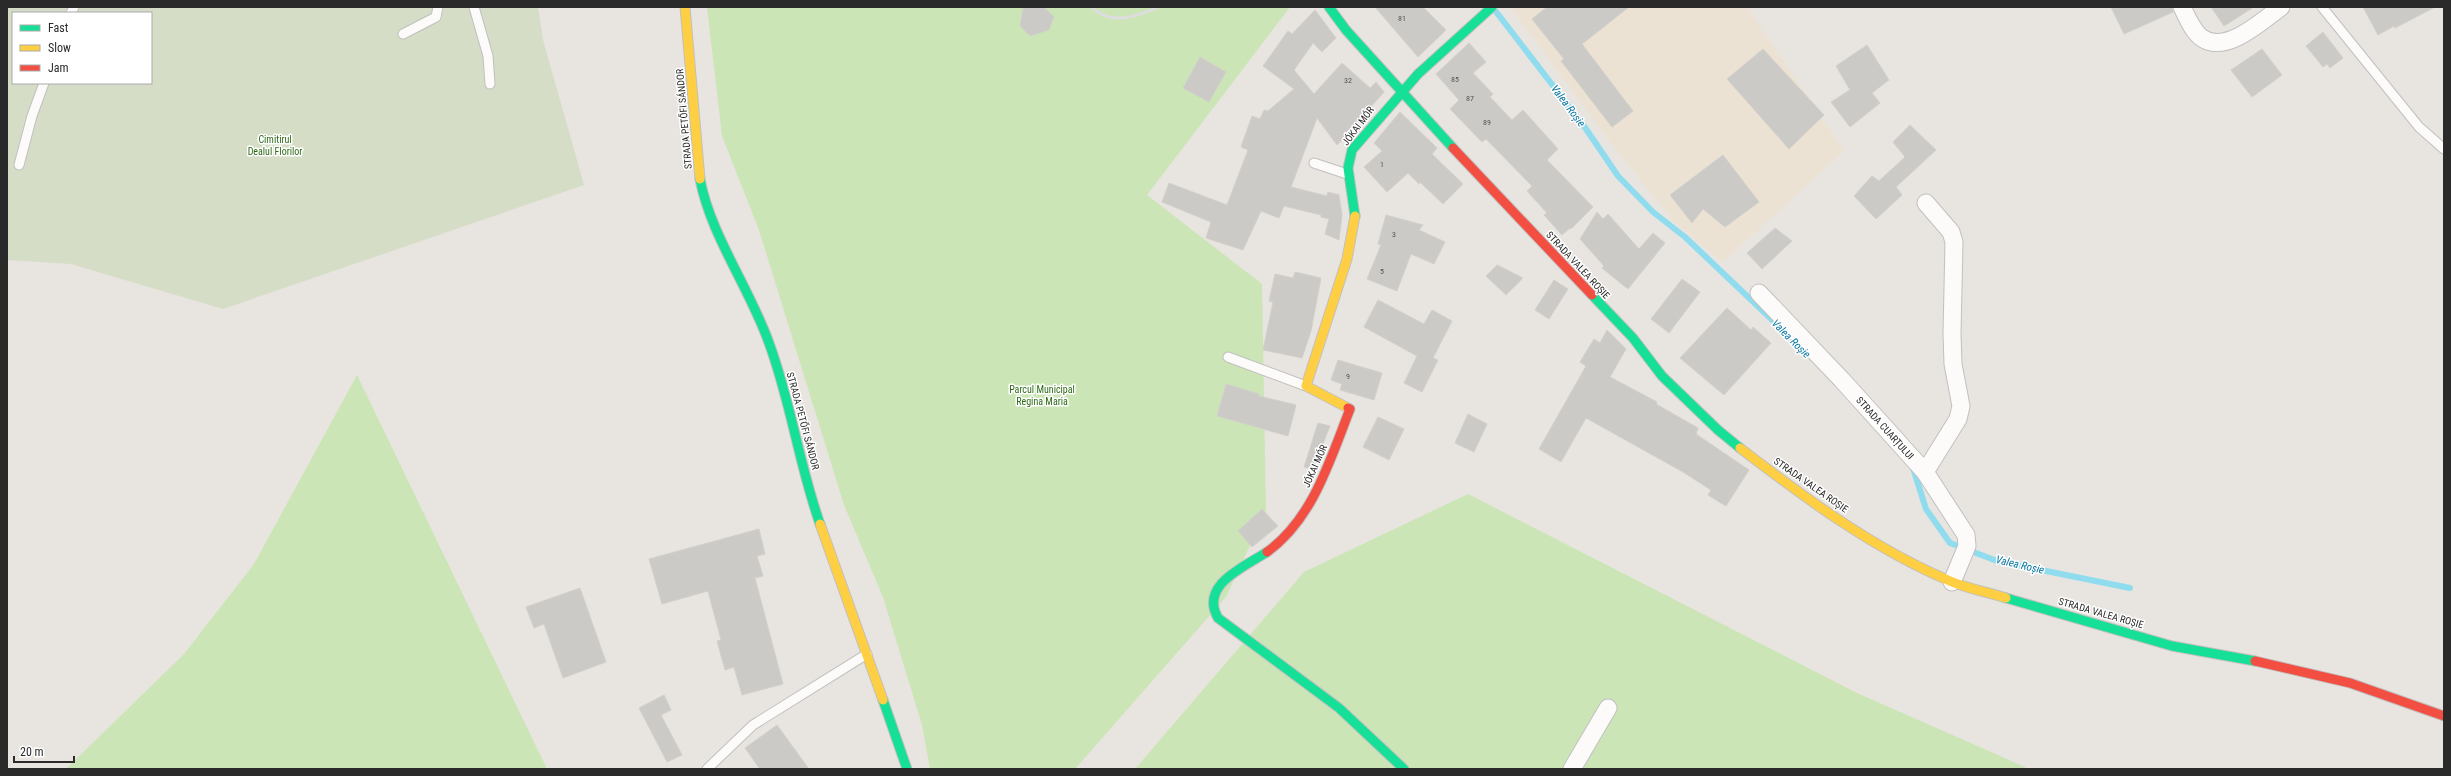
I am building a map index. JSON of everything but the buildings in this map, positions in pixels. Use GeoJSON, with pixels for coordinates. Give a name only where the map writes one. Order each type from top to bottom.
{"type":"FeatureCollection","features":[{"type":"Feature","properties":{"kind":"street","name":"STRADA PETŐFI SÁNDOR"},"geometry":{"type":"LineString","coordinates":[[685,7],[696,160],[703,195],[711,219],[736,268],[769,342],[789,403],[815,511],[906,769]]}},
{"type":"Feature","properties":{"kind":"street","name":"STRADA VALEA ROȘIE"},"geometry":{"type":"LineString","coordinates":[[1329,7],[1346,30],[1400,91],[1633,338],[1662,376],[1718,430],[1788,485],[1854,529],[1913,564],[1952,582],[2172,646],[2296,669],[2350,683],[2444,716]]}},
{"type":"Feature","properties":{"kind":"street"},"geometry":{"type":"LineString","coordinates":[[2182,7],[2194,28],[2202,38],[2215,43],[2231,40],[2281,7]]}},
{"type":"Feature","properties":{"kind":"street","name":"JÓKAI MÓR"},"geometry":{"type":"LineString","coordinates":[[1404,769],[1355,719],[1321,692],[1221,622],[1213,608],[1213,596],[1220,586],[1274,547],[1293,528],[1317,489],[1350,409],[1306,386],[1341,276],[1354,224],[1354,204],[1347,174],[1348,161],[1352,150],[1400,91],[1459,33],[1489,9]]}},
{"type":"Feature","properties":{"kind":"street"},"geometry":{"type":"LineString","coordinates":[[1925,472],[1958,420],[1962,406],[1953,364],[1952,334],[1954,242],[1951,232],[1926,203]]}},
{"type":"Feature","properties":{"kind":"street","name":"STRADA CUARȚULUI"},"geometry":{"type":"LineString","coordinates":[[1759,293],[1842,380],[1925,472],[1966,535],[1967,546],[1952,582]]}},
{"type":"Feature","properties":{"kind":"street"},"geometry":{"type":"LineString","coordinates":[[1572,769],[1608,708]]}},
{"type":"Feature","properties":{"kind":"lane"},"geometry":{"type":"LineString","coordinates":[[403,34],[436,17],[438,7]]}},
{"type":"Feature","properties":{"kind":"lane"},"geometry":{"type":"LineString","coordinates":[[474,7],[488,56],[490,84]]}},
{"type":"Feature","properties":{"kind":"lane"},"geometry":{"type":"LineString","coordinates":[[2322,7],[2419,127],[2444,149]]}},
{"type":"Feature","properties":{"kind":"lane"},"geometry":{"type":"LineString","coordinates":[[19,165],[32,116],[44,84]]}},
{"type":"Feature","properties":{"kind":"lane"},"geometry":{"type":"LineString","coordinates":[[1314,163],[1347,174]]}},
{"type":"Feature","properties":{"kind":"lane"},"geometry":{"type":"LineString","coordinates":[[1228,357],[1306,386]]}},
{"type":"Feature","properties":{"kind":"lane"},"geometry":{"type":"LineString","coordinates":[[707,769],[753,725],[866,654]]}},
{"type":"Feature","properties":{"kind":"shaded area"},"geometry":{"type":"Polygon","coordinates":[[[1510,7],[1747,7],[1844,151],[1723,262],[1675,223],[1610,142],[1510,7]]]}},
{"type":"Feature","properties":{"kind":"green space","name":"Cimitirul Dealul Florilor"},"geometry":{"type":"Polygon","coordinates":[[[7,7],[538,7],[543,40],[584,185],[223,309],[71,264],[7,260],[7,7]]]}},
{"type":"Feature","properties":{"kind":"green space","name":"Parcul Municipal Regina Maria"},"geometry":{"type":"Polygon","coordinates":[[[707,7],[1290,7],[1147,195],[1262,284],[1266,511],[1226,597],[1075,769],[930,769],[922,725],[883,597],[844,505],[759,230],[722,136],[707,7]]]}},
{"type":"Feature","properties":{"kind":"green space"},"geometry":{"type":"Polygon","coordinates":[[[357,375],[547,769],[66,769],[184,654],[254,564],[357,375]]]}},
{"type":"Feature","properties":{"kind":"green space"},"geometry":{"type":"Polygon","coordinates":[[[1468,494],[1857,693],[2025,767],[2025,769],[1135,769],[1304,572],[1468,494]]]}},
{"type":"Feature","properties":{"kind":"waterway","name":"Valea Roșie"},"geometry":{"type":"LineString","coordinates":[[1494,9],[1584,126],[1618,176],[1653,212],[1685,237],[1788,335]]}},
{"type":"Feature","properties":{"kind":"waterway","name":"Valea Roșie"},"geometry":{"type":"LineString","coordinates":[[1913,468],[1926,509],[1950,543],[1997,561],[2130,588]]}},
{"type":"Feature","properties":{"kind":"railway"},"geometry":{"type":"LineString","coordinates":[[1092,7],[1099,13],[1115,18],[1133,16],[1158,7]]}},
{"type":"Feature","properties":{"kind":"traffic: fast"},"geometry":{"type":"LineString","coordinates":[[1329,7],[1346,30],[1453,148]]}},
{"type":"Feature","properties":{"kind":"traffic: fast"},"geometry":{"type":"LineString","coordinates":[[1355,216],[1348,168],[1352,150],[1418,74],[1492,7]]}},
{"type":"Feature","properties":{"kind":"traffic: fast"},"geometry":{"type":"LineString","coordinates":[[700,179],[712,220],[752,302],[777,365],[806,479],[820,524]]}},
{"type":"Feature","properties":{"kind":"traffic: fast"},"geometry":{"type":"LineString","coordinates":[[1592,295],[1633,338],[1662,376],[1718,430],[1740,448]]}},
{"type":"Feature","properties":{"kind":"traffic: fast"},"geometry":{"type":"LineString","coordinates":[[1267,552],[1236,571],[1219,587],[1214,596],[1214,606],[1218,618],[1339,708],[1404,769]]}},
{"type":"Feature","properties":{"kind":"traffic: fast"},"geometry":{"type":"LineString","coordinates":[[2006,598],[2172,646],[2255,661]]}},
{"type":"Feature","properties":{"kind":"traffic: fast"},"geometry":{"type":"LineString","coordinates":[[883,700],[907,769]]}},
{"type":"Feature","properties":{"kind":"traffic: slow"},"geometry":{"type":"LineString","coordinates":[[685,7],[700,179]]}},
{"type":"Feature","properties":{"kind":"traffic: slow"},"geometry":{"type":"LineString","coordinates":[[1348,408],[1306,386],[1347,259],[1355,216]]}},
{"type":"Feature","properties":{"kind":"traffic: slow"},"geometry":{"type":"LineString","coordinates":[[1740,448],[1815,504],[1894,554],[1957,584],[2006,598]]}},
{"type":"Feature","properties":{"kind":"traffic: slow"},"geometry":{"type":"LineString","coordinates":[[820,524],[883,700]]}},
{"type":"Feature","properties":{"kind":"traffic: jam"},"geometry":{"type":"LineString","coordinates":[[1453,148],[1592,295]]}},
{"type":"Feature","properties":{"kind":"traffic: jam"},"geometry":{"type":"LineString","coordinates":[[1267,552],[1297,523],[1308,506],[1327,468],[1350,409],[1348,408]]}},
{"type":"Feature","properties":{"kind":"traffic: jam"},"geometry":{"type":"LineString","coordinates":[[2255,661],[2350,683],[2444,716]]}}]}
